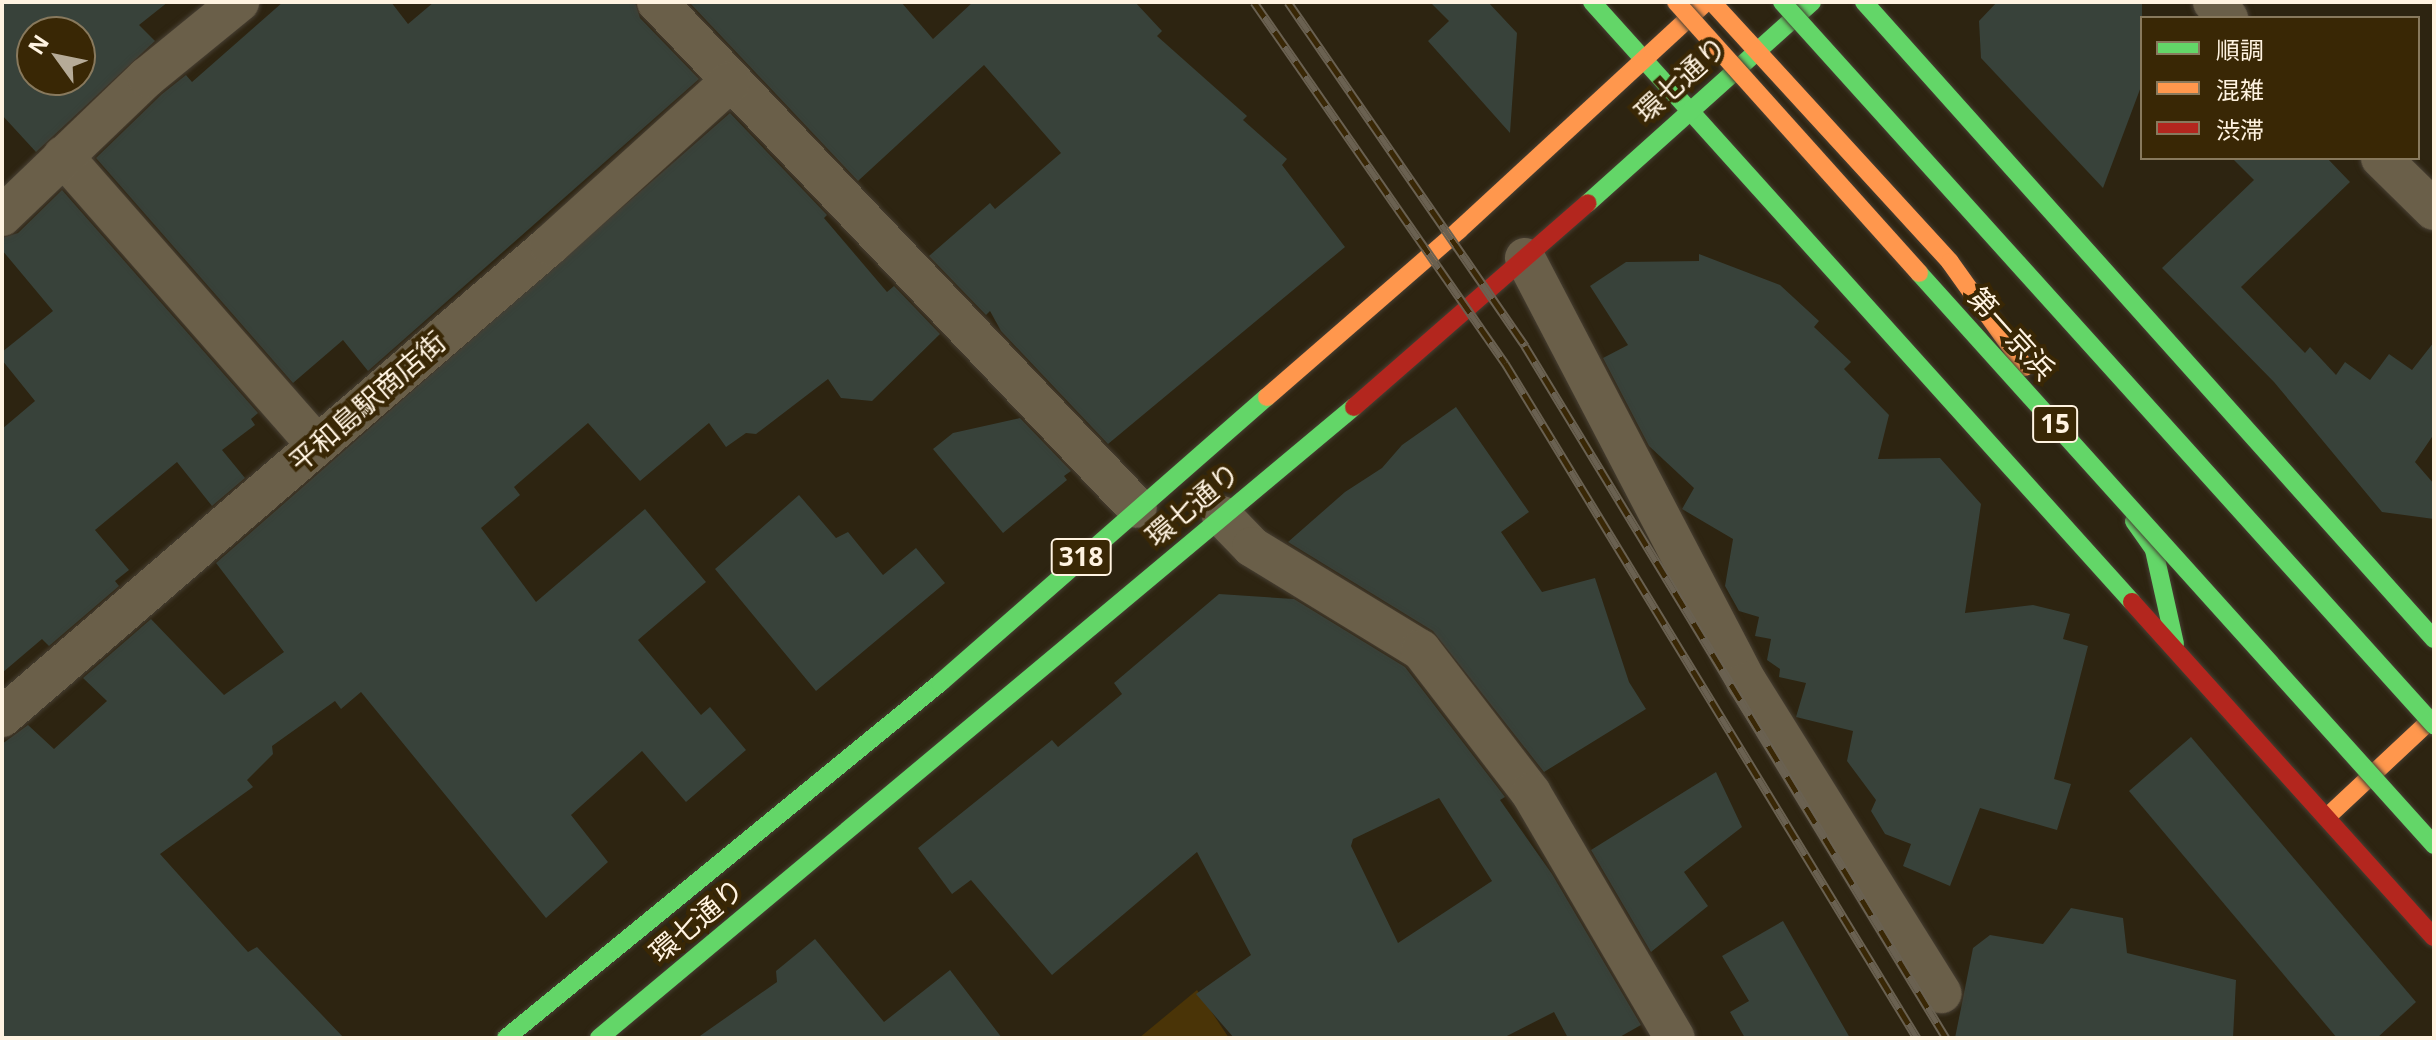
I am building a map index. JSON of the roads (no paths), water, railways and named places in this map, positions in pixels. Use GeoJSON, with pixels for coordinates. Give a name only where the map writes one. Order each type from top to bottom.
{"type":"FeatureCollection","features":[{"type":"Feature","properties":{"kind":"main road","name":"15"},"geometry":{"type":"LineString","coordinates":[[1592,2],[2176,646],[2434,937]]}},
{"type":"Feature","properties":{"kind":"main road","name":"第一京浜"},"geometry":{"type":"LineString","coordinates":[[1676,2],[2434,845]]}},
{"type":"Feature","properties":{"kind":"main road","name":"環七通り"},"geometry":{"type":"LineString","coordinates":[[506,1038],[940,683],[1459,230],[1709,2]]}},
{"type":"Feature","properties":{"kind":"main road"},"geometry":{"type":"LineString","coordinates":[[1709,2],[1754,49]]}},
{"type":"Feature","properties":{"kind":"main road","name":"第一京浜"},"geometry":{"type":"LineString","coordinates":[[1782,2],[2434,725]]}},
{"type":"Feature","properties":{"kind":"main road","name":"環七通り"},"geometry":{"type":"LineString","coordinates":[[599,1038],[1525,258],[1754,49],[1770,26],[1812,2]]}},
{"type":"Feature","properties":{"kind":"main road"},"geometry":{"type":"LineString","coordinates":[[1864,2],[2434,639]]}},
{"type":"Feature","properties":{"kind":"main road","name":"15"},"geometry":{"type":"LineString","coordinates":[[1754,49],[1950,262],[2145,537],[2154,550],[2176,646]]}},
{"type":"Feature","properties":{"kind":"main road"},"geometry":{"type":"LineString","coordinates":[[2327,817],[2434,717]]}},
{"type":"Feature","properties":{"kind":"street"},"geometry":{"type":"LineString","coordinates":[[2,216],[147,77],[239,2]]}},
{"type":"Feature","properties":{"kind":"street"},"geometry":{"type":"LineString","coordinates":[[657,2],[1137,508]]}},
{"type":"Feature","properties":{"kind":"street","name":"平和島駅商店街"},"geometry":{"type":"LineString","coordinates":[[2,717],[550,245],[730,82]]}},
{"type":"Feature","properties":{"kind":"street"},"geometry":{"type":"LineString","coordinates":[[63,156],[316,444]]}},
{"type":"Feature","properties":{"kind":"street"},"geometry":{"type":"LineString","coordinates":[[2383,160],[2434,210]]}},
{"type":"Feature","properties":{"kind":"street"},"geometry":{"type":"LineString","coordinates":[[1525,258],[1747,682],[1941,993]]}},
{"type":"Feature","properties":{"kind":"street"},"geometry":{"type":"LineString","coordinates":[[1222,516],[1252,547],[1375,618],[1421,650],[1531,793],[1675,1038]]}},
{"type":"Feature","properties":{"kind":"railway"},"geometry":{"type":"LineString","coordinates":[[1254,2],[1505,363],[1917,1038]]}},
{"type":"Feature","properties":{"kind":"railway"},"geometry":{"type":"LineString","coordinates":[[1288,2],[1525,346],[1946,1038]]}}]}
